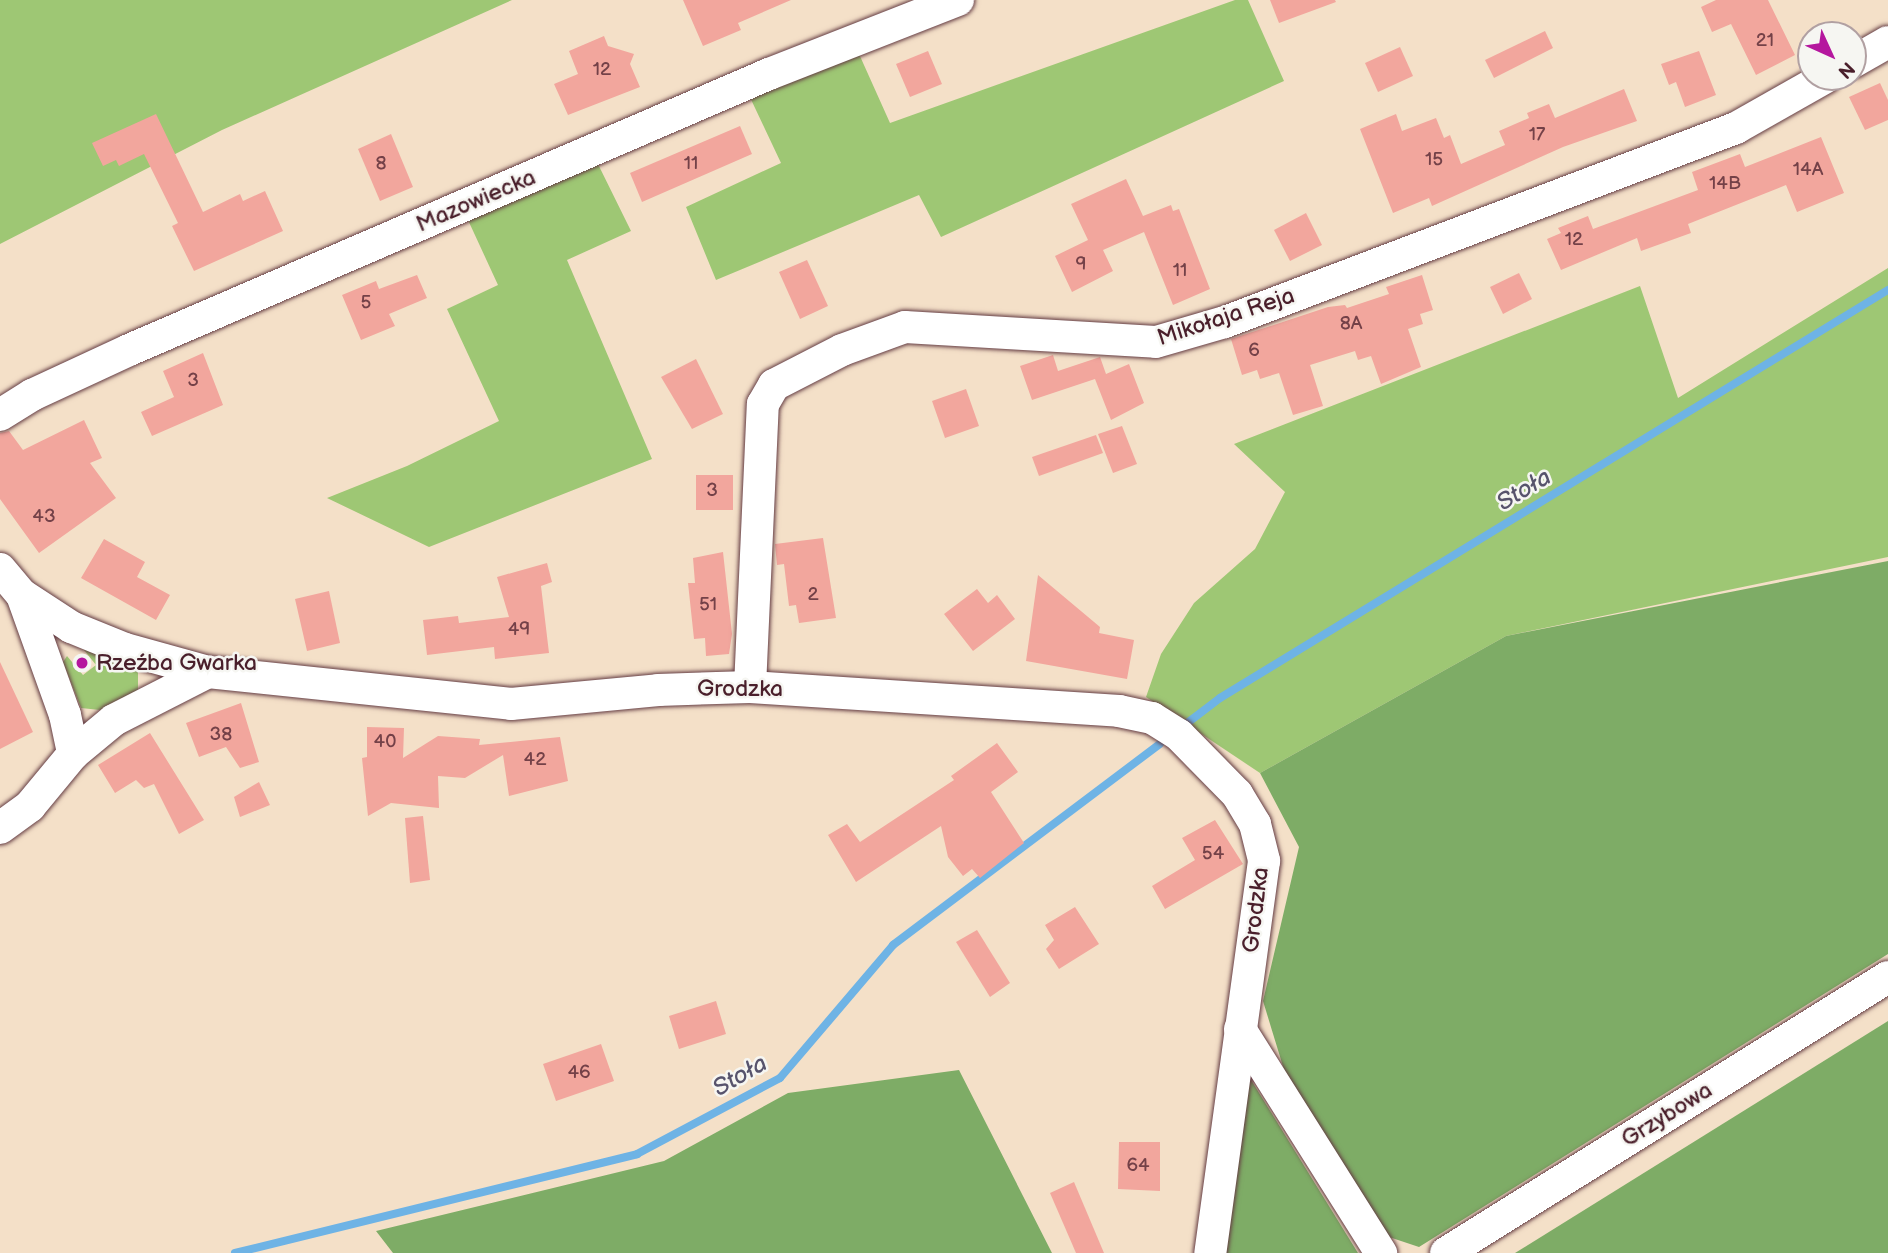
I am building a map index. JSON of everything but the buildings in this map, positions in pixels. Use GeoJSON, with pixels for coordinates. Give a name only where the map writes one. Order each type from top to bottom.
{"type":"FeatureCollection","features":[{"type":"Feature","properties":{"kind":"street","name":"Mazowiecka"},"geometry":{"type":"LineString","coordinates":[[0,415],[32,395],[129,350],[769,74],[958,0]]}},
{"type":"Feature","properties":{"kind":"street"},"geometry":{"type":"LineString","coordinates":[[1867,54],[1888,42]]}},
{"type":"Feature","properties":{"kind":"street","name":"Mikołaja Reja"},"geometry":{"type":"LineString","coordinates":[[750,687],[764,404],[774,385],[842,350],[905,327],[1156,342],[1225,321],[1736,128],[1801,91]]}},
{"type":"Feature","properties":{"kind":"street","name":"Grodzka"},"geometry":{"type":"LineString","coordinates":[[0,569],[22,595],[71,627],[125,649],[208,672],[511,704],[658,690],[750,687],[1119,711],[1152,718],[1179,735],[1237,794],[1255,824],[1264,861],[1210,1253]]}},
{"type":"Feature","properties":{"kind":"street"},"geometry":{"type":"LineString","coordinates":[[22,595],[65,715],[73,754]]}},
{"type":"Feature","properties":{"kind":"street"},"geometry":{"type":"LineString","coordinates":[[0,828],[30,806],[73,754],[114,720],[208,672]]}},
{"type":"Feature","properties":{"kind":"street","name":"Grzybowa"},"geometry":{"type":"LineString","coordinates":[[1446,1253],[1888,977]]}},
{"type":"Feature","properties":{"kind":"street"},"geometry":{"type":"LineString","coordinates":[[1240,1029],[1381,1253]]}},
{"type":"Feature","properties":{"kind":"green space"},"geometry":{"type":"Polygon","coordinates":[[[0,0],[512,0],[222,130],[0,244],[0,0]]]}},
{"type":"Feature","properties":{"kind":"green space"},"geometry":{"type":"Polygon","coordinates":[[[1235,0],[1248,0],[1284,81],[941,237],[919,195],[716,280],[686,207],[781,163],[747,91],[855,45],[890,123],[1235,0]]]}},
{"type":"Feature","properties":{"kind":"green space"},"geometry":{"type":"Polygon","coordinates":[[[594,156],[631,231],[567,260],[652,459],[429,547],[327,498],[407,466],[499,421],[447,309],[498,285],[468,220],[594,156]]]}},
{"type":"Feature","properties":{"kind":"green space"},"geometry":{"type":"Polygon","coordinates":[[[1888,268],[1888,557],[1506,636],[1260,773],[1146,697],[1161,654],[1194,603],[1255,549],[1285,492],[1234,444],[1640,286],[1678,398],[1888,268]]]}},
{"type":"Feature","properties":{"kind":"green space"},"geometry":{"type":"Polygon","coordinates":[[[1888,561],[1888,954],[1419,1247],[1389,1237],[1289,1086],[1263,1001],[1299,847],[1260,773],[1506,636],[1888,561]]]}},
{"type":"Feature","properties":{"kind":"green space"},"geometry":{"type":"Polygon","coordinates":[[[80,645],[138,667],[138,691],[100,710],[81,708],[63,662],[67,656],[83,675],[96,665],[80,645]]]}},
{"type":"Feature","properties":{"kind":"green space"},"geometry":{"type":"Polygon","coordinates":[[[1888,1021],[1888,1253],[1515,1253],[1888,1021]]]}},
{"type":"Feature","properties":{"kind":"green space"},"geometry":{"type":"Polygon","coordinates":[[[959,1070],[1052,1253],[393,1253],[376,1231],[664,1161],[788,1093],[959,1070]]]}},
{"type":"Feature","properties":{"kind":"green space"},"geometry":{"type":"Polygon","coordinates":[[[1248,1075],[1358,1253],[1224,1253],[1248,1075]]]}},
{"type":"Feature","properties":{"kind":"waterway","name":"Stoła"},"geometry":{"type":"LineString","coordinates":[[1182,727],[1220,698],[1888,290]]}},
{"type":"Feature","properties":{"kind":"waterway","name":"Stoła"},"geometry":{"type":"LineString","coordinates":[[235,1253],[637,1154],[780,1078],[893,945],[1160,744]]}},
{"type":"Feature","properties":{"kind":"place","name":"Rzeźba Gwarka"},"geometry":{"type":"Point","coordinates":[82,663]}}]}
